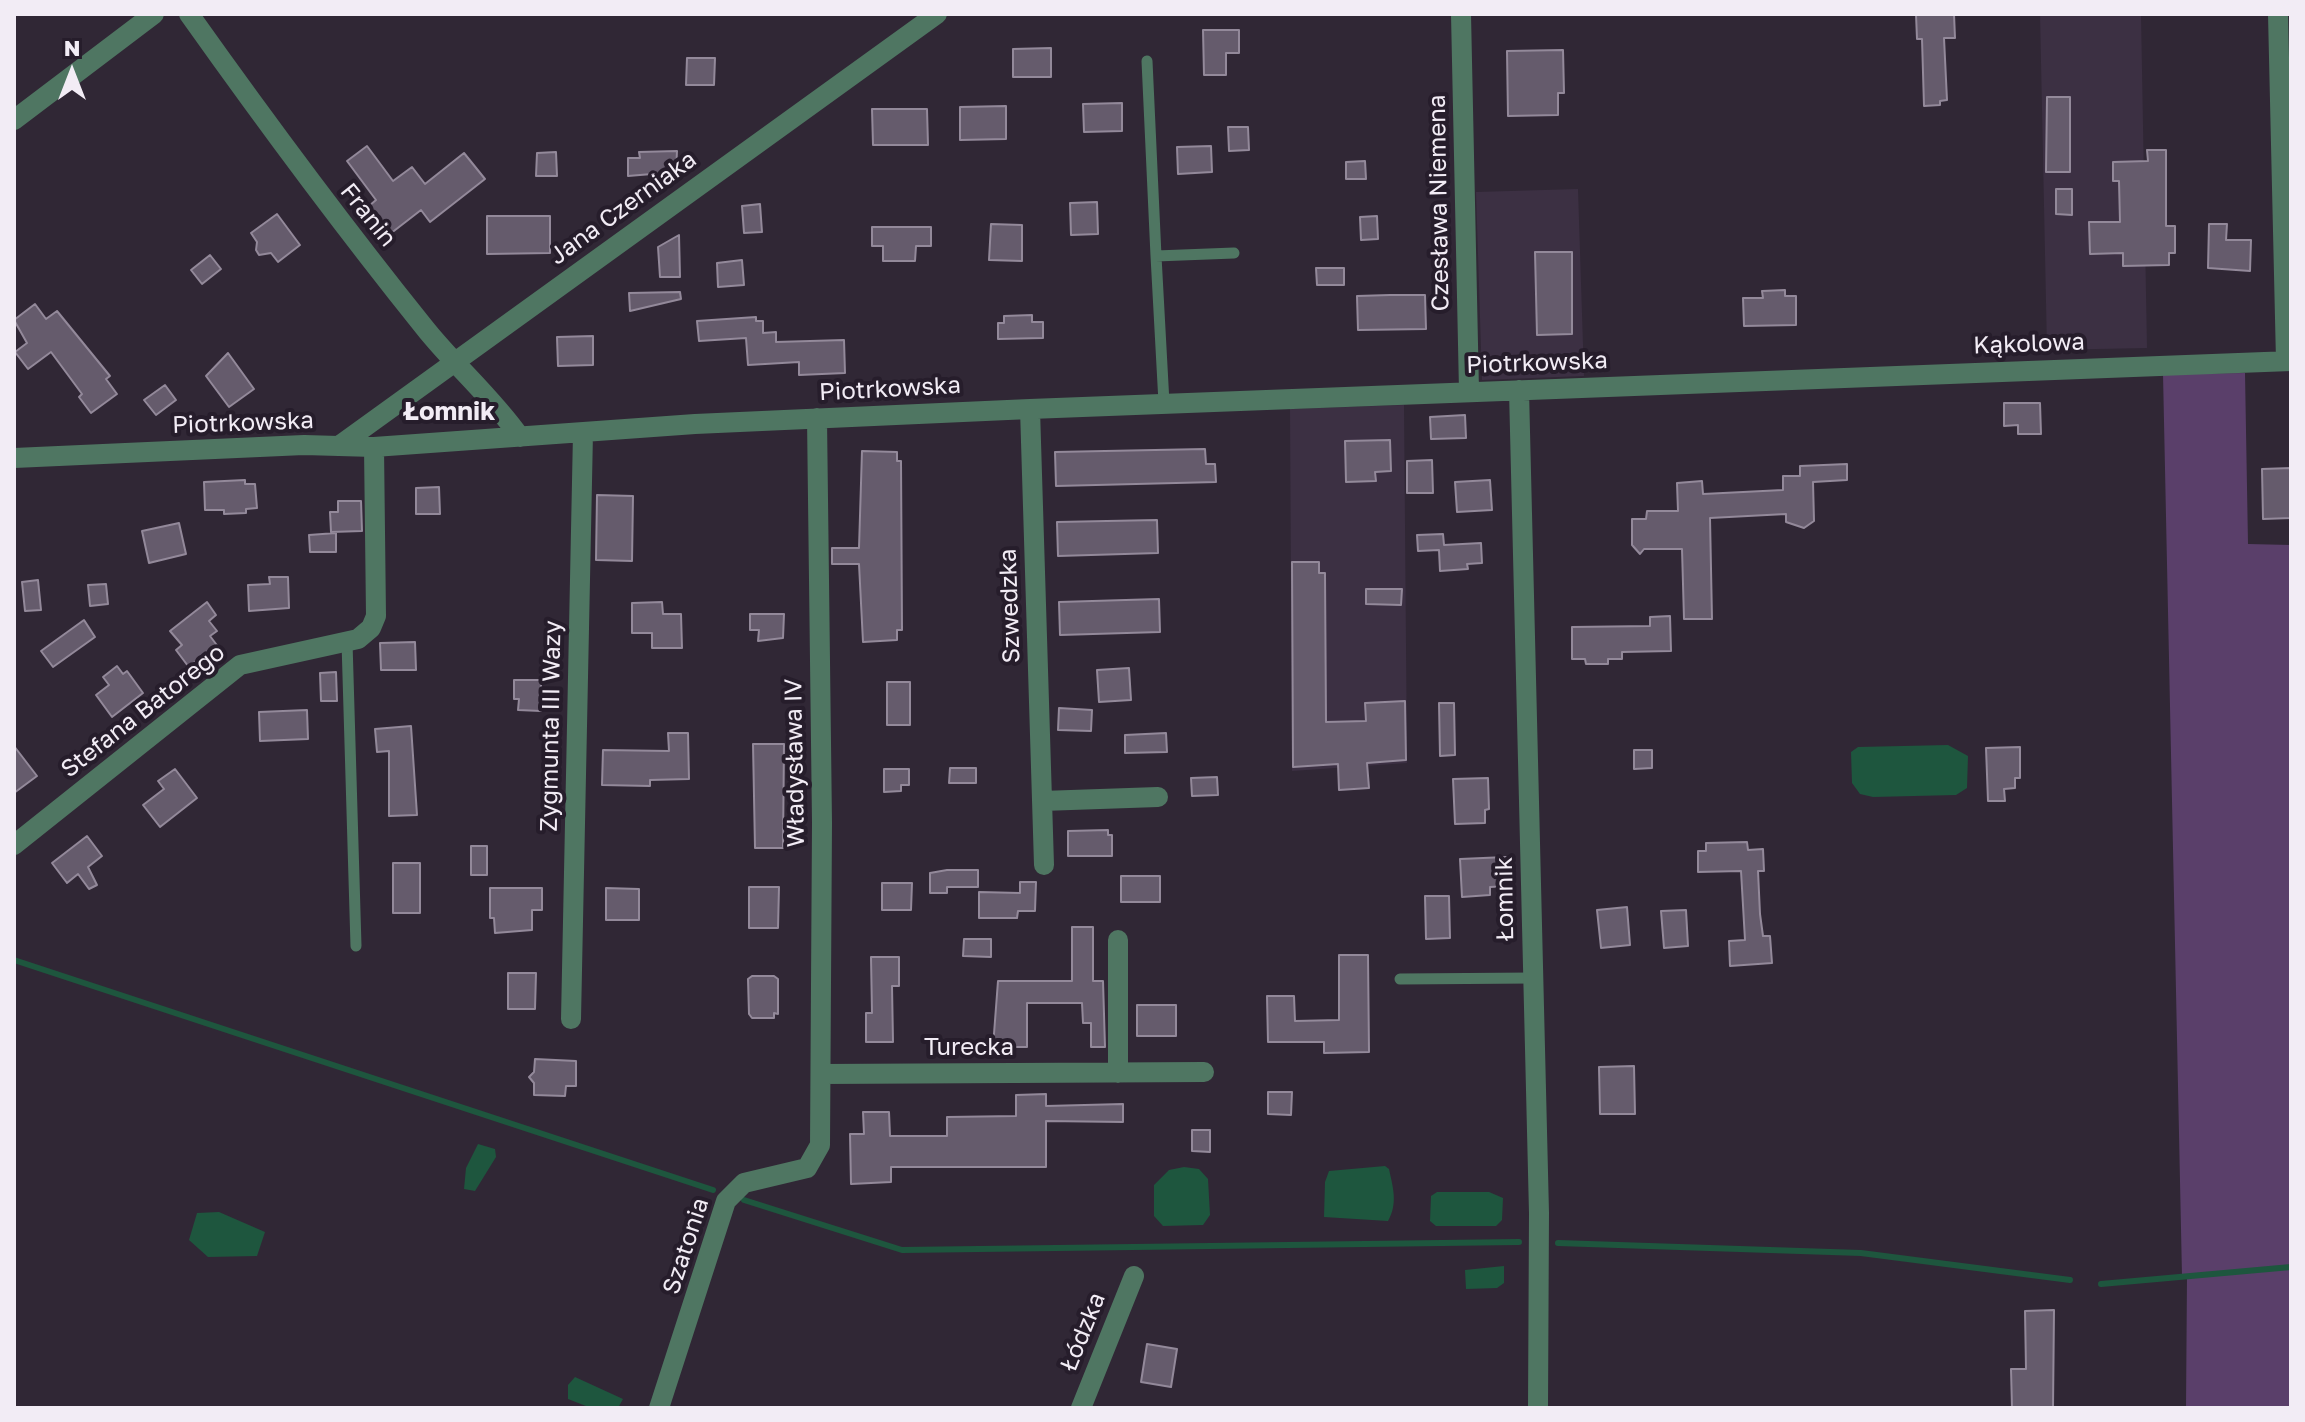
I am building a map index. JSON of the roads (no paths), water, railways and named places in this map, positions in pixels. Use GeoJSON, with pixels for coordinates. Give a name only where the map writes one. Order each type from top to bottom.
{"type":"FeatureCollection","features":[{"type":"Feature","properties":{"kind":"street"},"geometry":{"type":"LineString","coordinates":[[14,120],[154,14]]}},
{"type":"Feature","properties":{"kind":"street","name":"Franin"},"geometry":{"type":"LineString","coordinates":[[189,14],[312,187],[453,363],[504,415],[520,437]]}},
{"type":"Feature","properties":{"kind":"street","name":"Jana Czerniaka"},"geometry":{"type":"LineString","coordinates":[[340,445],[937,14]]}},
{"type":"Feature","properties":{"kind":"street","name":"Czesława Niemena"},"geometry":{"type":"LineString","coordinates":[[1461,14],[1469,391]]}},
{"type":"Feature","properties":{"kind":"street"},"geometry":{"type":"LineString","coordinates":[[2278,14],[2288,361]]}},
{"type":"Feature","properties":{"kind":"street","name":"Kąkolowa"},"geometry":{"type":"LineString","coordinates":[[1768,380],[2288,361]]}},
{"type":"Feature","properties":{"kind":"street","name":"Piotrkowska"},"geometry":{"type":"LineString","coordinates":[[14,458],[340,445],[374,447],[817,418],[1768,380]]}},
{"type":"Feature","properties":{"kind":"street","name":"Łomnik"},"geometry":{"type":"LineString","coordinates":[[1519,390],[1539,1213],[1538,1408]]}},
{"type":"Feature","properties":{"kind":"street","name":"Szwedzka"},"geometry":{"type":"LineString","coordinates":[[1030,409],[1044,865]]}},
{"type":"Feature","properties":{"kind":"street","name":"Władysława IV"},"geometry":{"type":"LineString","coordinates":[[817,418],[820,1108]]}},
{"type":"Feature","properties":{"kind":"street","name":"Zygmunta III Wazy"},"geometry":{"type":"LineString","coordinates":[[571,1019],[583,433]]}},
{"type":"Feature","properties":{"kind":"street","name":"Stefana Batorego"},"geometry":{"type":"LineString","coordinates":[[14,845],[240,665],[358,639],[371,628],[376,616],[374,447]]}},
{"type":"Feature","properties":{"kind":"street"},"geometry":{"type":"LineString","coordinates":[[1042,801],[1158,797]]}},
{"type":"Feature","properties":{"kind":"street"},"geometry":{"type":"LineString","coordinates":[[1118,940],[1118,1073]]}},
{"type":"Feature","properties":{"kind":"street","name":"Turecka"},"geometry":{"type":"LineString","coordinates":[[822,1074],[1204,1072]]}},
{"type":"Feature","properties":{"kind":"street","name":"Szatonia"},"geometry":{"type":"LineString","coordinates":[[659,1408],[726,1201],[744,1183],[807,1168],[820,1145],[820,1108]]}},
{"type":"Feature","properties":{"kind":"street","name":"Łódzka"},"geometry":{"type":"LineString","coordinates":[[1081,1408],[1134,1276]]}},
{"type":"Feature","properties":{"kind":"lane"},"geometry":{"type":"LineString","coordinates":[[1147,61],[1164,403]]}},
{"type":"Feature","properties":{"kind":"lane"},"geometry":{"type":"LineString","coordinates":[[1156,256],[1234,253]]}},
{"type":"Feature","properties":{"kind":"lane"},"geometry":{"type":"LineString","coordinates":[[347,642],[356,946]]}},
{"type":"Feature","properties":{"kind":"lane"},"geometry":{"type":"LineString","coordinates":[[1400,979],[1533,978]]}},
{"type":"Feature","properties":{"kind":"waterway"},"geometry":{"type":"LineString","coordinates":[[14,960],[713,1190]]}},
{"type":"Feature","properties":{"kind":"waterway"},"geometry":{"type":"LineString","coordinates":[[744,1200],[902,1250],[1519,1242]]}},
{"type":"Feature","properties":{"kind":"waterway"},"geometry":{"type":"LineString","coordinates":[[1558,1243],[1861,1253],[2070,1280]]}},
{"type":"Feature","properties":{"kind":"waterway"},"geometry":{"type":"LineString","coordinates":[[2101,1284],[2291,1267]]}},
{"type":"Feature","properties":{"kind":"district","name":"Łomnik"},"geometry":{"type":"Point","coordinates":[449,412]}}]}
